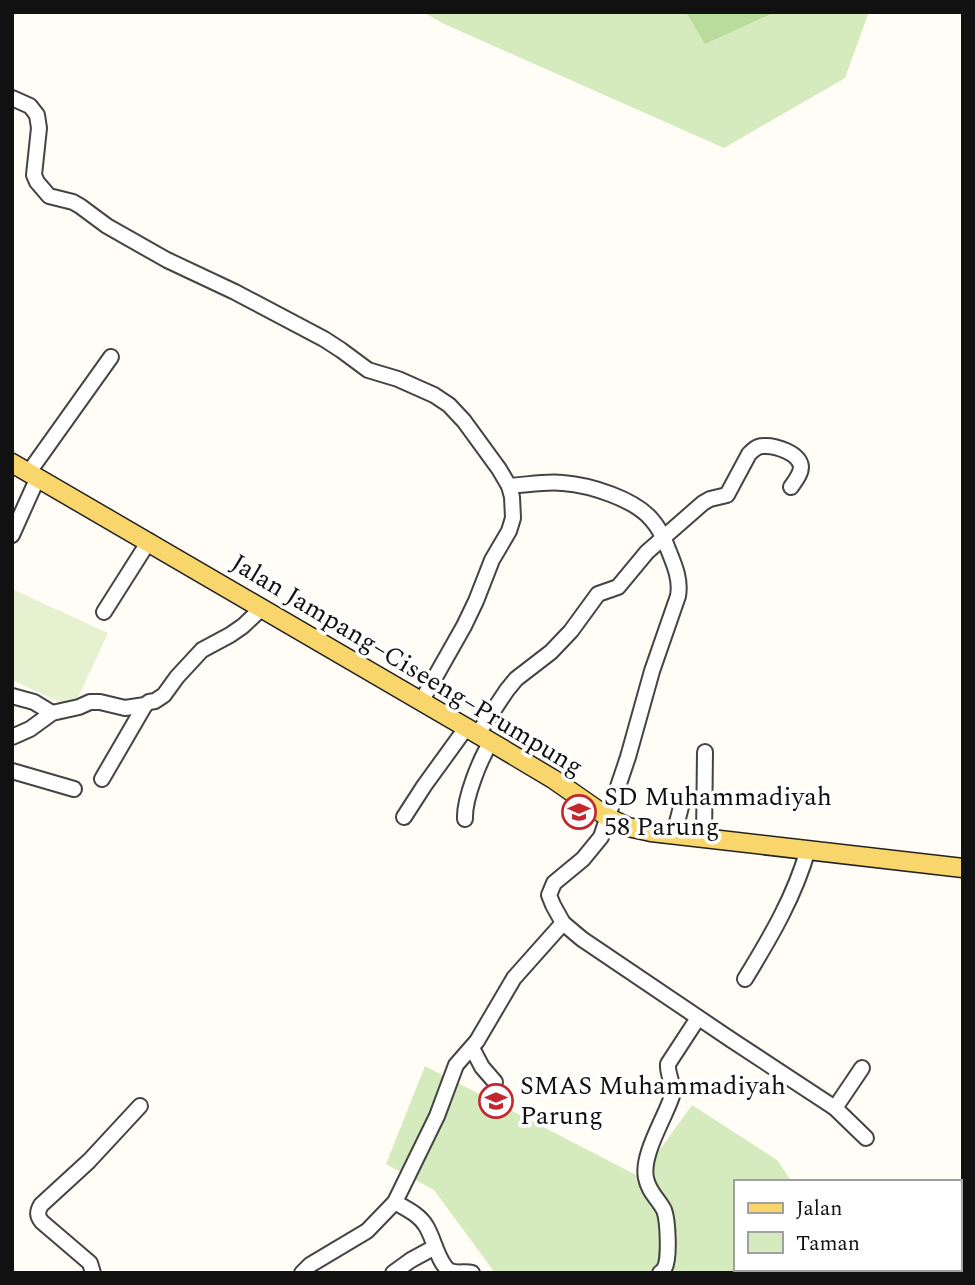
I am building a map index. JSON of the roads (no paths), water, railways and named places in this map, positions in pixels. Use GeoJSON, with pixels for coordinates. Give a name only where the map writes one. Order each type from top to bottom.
{"type":"FeatureCollection","features":[{"type":"Feature","properties":{"kind":"main road","name":"Jalan Jampang–Ciseeng–Prumpung"},"geometry":{"type":"LineString","coordinates":[[12,463],[553,779],[608,818],[628,827],[651,832],[963,868]]}},
{"type":"Feature","properties":{"kind":"street"},"geometry":{"type":"LineString","coordinates":[[12,98],[30,106],[37,115],[39,128],[33,169],[42,189],[50,197],[77,204],[107,226],[167,260],[314,333],[368,370],[398,379],[434,395],[449,405],[464,421],[499,469],[512,497],[513,518],[509,531],[492,560],[464,626],[421,702]]}},
{"type":"Feature","properties":{"kind":"street"},"geometry":{"type":"LineString","coordinates":[[12,536],[34,474],[111,357]]}},
{"type":"Feature","properties":{"kind":"street"},"geometry":{"type":"LineString","coordinates":[[404,817],[424,786],[478,735],[507,690],[571,632],[598,594],[618,587],[647,552],[703,503],[727,495],[749,454],[756,448],[761,446],[779,449],[798,460],[800,471],[791,487]]}},
{"type":"Feature","properties":{"kind":"street"},"geometry":{"type":"LineString","coordinates":[[509,486],[561,482],[590,486],[618,497],[651,518],[664,538],[679,584],[678,596],[652,671],[608,818],[596,844],[583,859],[554,883],[550,895],[553,905],[564,923],[582,939],[835,1108],[866,1138]]}},
{"type":"Feature","properties":{"kind":"street"},"geometry":{"type":"LineString","coordinates":[[104,612],[149,541]]}},
{"type":"Feature","properties":{"kind":"street"},"geometry":{"type":"LineString","coordinates":[[12,737],[30,729],[52,713],[90,702],[125,708],[145,705],[164,695],[202,650],[243,626],[261,608]]}},
{"type":"Feature","properties":{"kind":"street"},"geometry":{"type":"LineString","coordinates":[[12,696],[34,702],[52,713]]}},
{"type":"Feature","properties":{"kind":"street"},"geometry":{"type":"LineString","coordinates":[[102,779],[145,705]]}},
{"type":"Feature","properties":{"kind":"street"},"geometry":{"type":"LineString","coordinates":[[465,819],[478,767],[478,735]]}},
{"type":"Feature","properties":{"kind":"street"},"geometry":{"type":"LineString","coordinates":[[704,838],[705,752]]}},
{"type":"Feature","properties":{"kind":"street"},"geometry":{"type":"LineString","coordinates":[[12,771],[74,789]]}},
{"type":"Feature","properties":{"kind":"street"},"geometry":{"type":"LineString","coordinates":[[674,834],[683,799]]}},
{"type":"Feature","properties":{"kind":"street"},"geometry":{"type":"LineString","coordinates":[[746,979],[792,893],[808,849]]}},
{"type":"Feature","properties":{"kind":"street"},"geometry":{"type":"LineString","coordinates":[[302,1273],[310,1265],[367,1231],[395,1202],[437,1116],[452,1072],[472,1048],[514,978],[564,923]]}},
{"type":"Feature","properties":{"kind":"street"},"geometry":{"type":"LineString","coordinates":[[660,1273],[665,1268],[667,1258],[665,1211],[649,1188],[645,1166],[672,1095],[668,1064],[698,1018]]}},
{"type":"Feature","properties":{"kind":"street"},"geometry":{"type":"LineString","coordinates":[[472,1048],[482,1067],[495,1082]]}},
{"type":"Feature","properties":{"kind":"street"},"geometry":{"type":"LineString","coordinates":[[835,1108],[863,1068]]}},
{"type":"Feature","properties":{"kind":"street"},"geometry":{"type":"LineString","coordinates":[[93,1273],[90,1263],[42,1222],[38,1212],[41,1205],[89,1161],[140,1106]]}},
{"type":"Feature","properties":{"kind":"street"},"geometry":{"type":"LineString","coordinates":[[395,1202],[419,1216],[428,1229],[445,1267],[457,1273],[472,1273]]}},
{"type":"Feature","properties":{"kind":"street"},"geometry":{"type":"LineString","coordinates":[[393,1273],[435,1247]]}},
{"type":"Feature","properties":{"kind":"place","name":"SD Muhammadiyah 58 Parung"},"geometry":{"type":"Point","coordinates":[579,812]}},
{"type":"Feature","properties":{"kind":"place","name":"SMAS Muhammadiyah Parung"},"geometry":{"type":"Point","coordinates":[496,1101]}}]}
